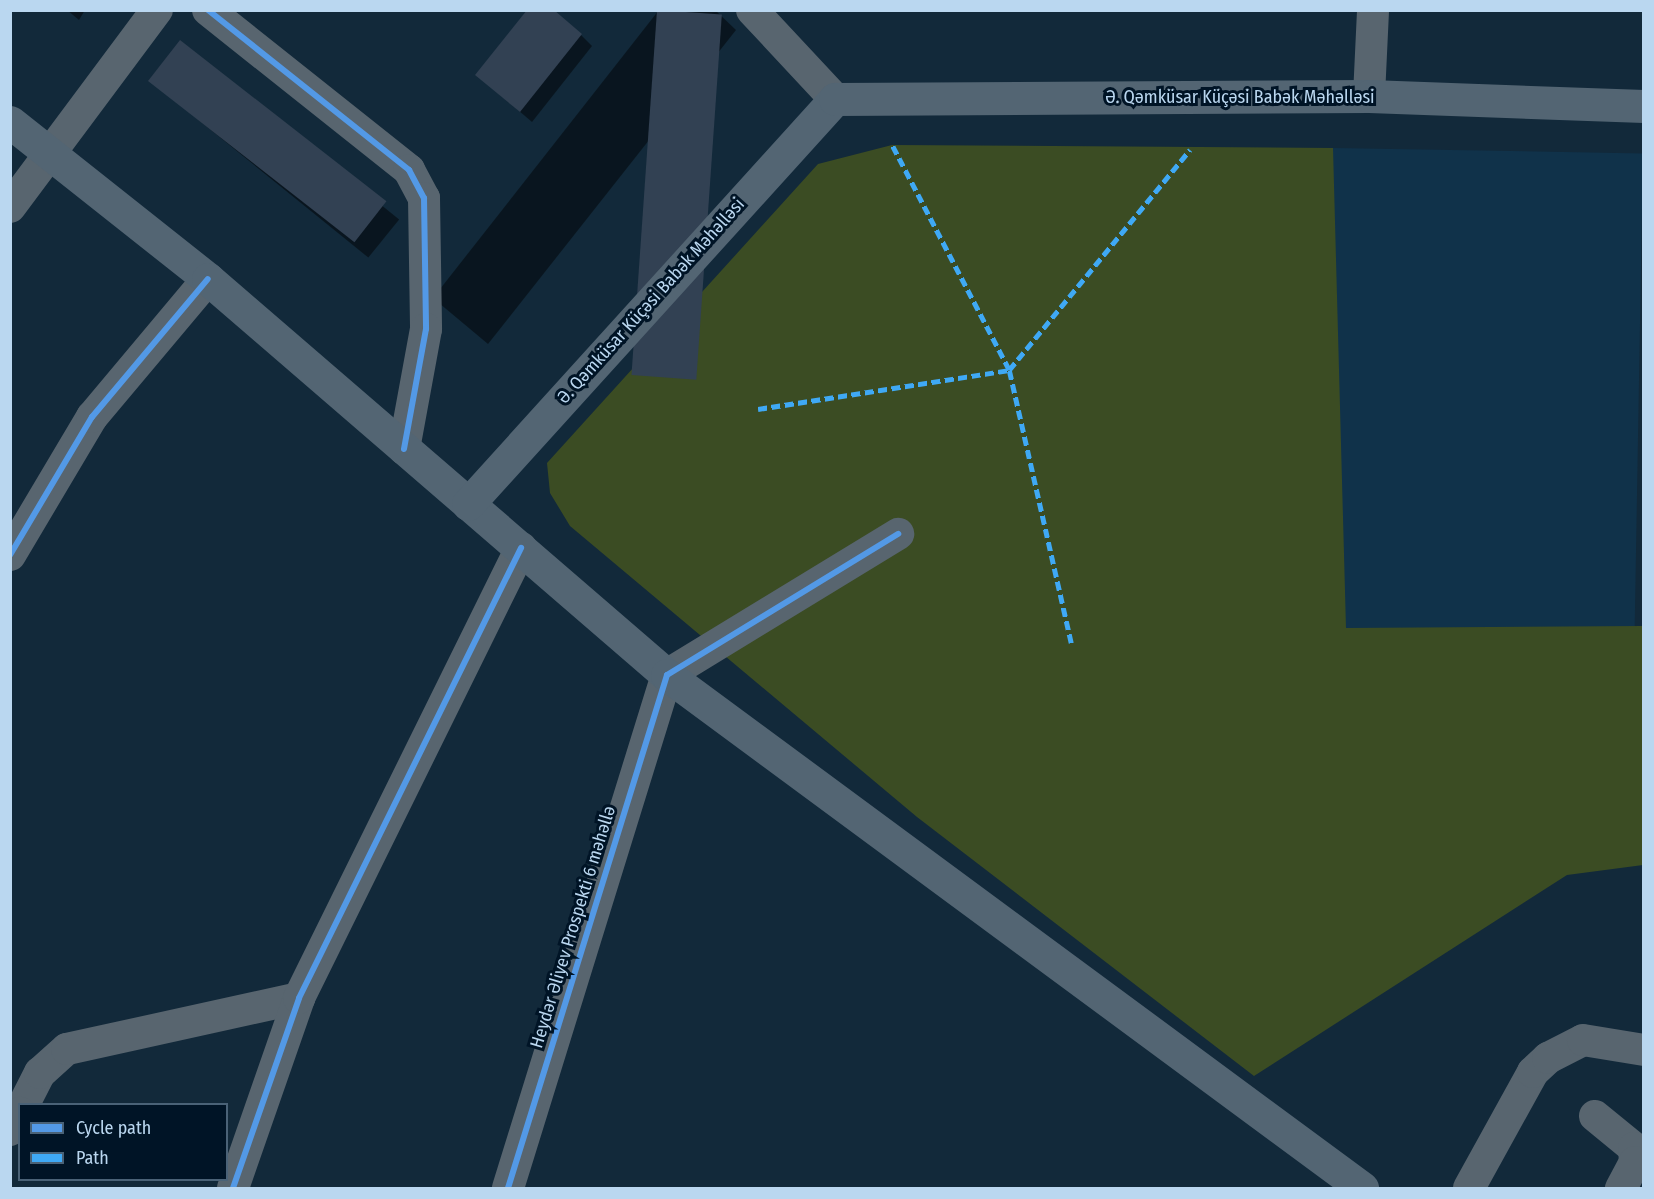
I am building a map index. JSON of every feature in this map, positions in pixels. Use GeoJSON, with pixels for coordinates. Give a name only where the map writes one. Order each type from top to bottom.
{"type":"FeatureCollection","features":[{"type":"Feature","properties":{"kind":"main road","name":"Ə. Qəmküsar Küçəsi Babək Məhəlləsi"},"geometry":{"type":"LineString","coordinates":[[468,504],[835,99],[1369,96],[1644,106]]}},
{"type":"Feature","properties":{"kind":"main road"},"geometry":{"type":"LineString","coordinates":[[10,122],[208,279],[666,675],[1362,1188]]}},
{"type":"Feature","properties":{"kind":"street"},"geometry":{"type":"LineString","coordinates":[[10,207],[52,156],[158,10]]}},
{"type":"Feature","properties":{"kind":"street"},"geometry":{"type":"LineString","coordinates":[[208,10],[408,170],[424,198],[426,329],[404,449]]}},
{"type":"Feature","properties":{"kind":"street"},"geometry":{"type":"LineString","coordinates":[[1369,96],[1373,10]]}},
{"type":"Feature","properties":{"kind":"street"},"geometry":{"type":"LineString","coordinates":[[767,17],[835,99]]}},
{"type":"Feature","properties":{"kind":"street"},"geometry":{"type":"LineString","coordinates":[[10,555],[92,417],[208,279]]}},
{"type":"Feature","properties":{"kind":"street"},"geometry":{"type":"LineString","coordinates":[[666,675],[898,534]]}},
{"type":"Feature","properties":{"kind":"street"},"geometry":{"type":"LineString","coordinates":[[233,1188],[299,998],[521,548]]}},
{"type":"Feature","properties":{"kind":"street","name":"Heydər Əliyev Prospekti 6 məhəllə"},"geometry":{"type":"LineString","coordinates":[[508,1188],[666,675]]}},
{"type":"Feature","properties":{"kind":"street"},"geometry":{"type":"LineString","coordinates":[[25,1103],[40,1073],[67,1049],[299,998]]}},
{"type":"Feature","properties":{"kind":"street"},"geometry":{"type":"LineString","coordinates":[[1469,1188],[1533,1072],[1548,1058],[1583,1040],[1644,1050]]}},
{"type":"Feature","properties":{"kind":"street"},"geometry":{"type":"LineString","coordinates":[[10,1130],[18,1116]]}},
{"type":"Feature","properties":{"kind":"street"},"geometry":{"type":"LineString","coordinates":[[1595,1116],[1634,1148],[1635,1162],[1622,1188]]}},
{"type":"Feature","properties":{"kind":"shaded area"},"geometry":{"type":"Polygon","coordinates":[[[1333,148],[1643,153],[1635,633],[1325,628],[1333,148]]]}},
{"type":"Feature","properties":{"kind":"green space"},"geometry":{"type":"Polygon","coordinates":[[[892,145],[1333,148],[1346,628],[1643,626],[1643,865],[1567,875],[1254,1076],[917,817],[570,526],[550,493],[547,463],[818,164],[892,145]]]}},
{"type":"Feature","properties":{"kind":"building"},"geometry":{"type":"Polygon","coordinates":[[[527,10],[554,10],[582,34],[520,112],[475,75],[527,10]]]}},
{"type":"Feature","properties":{"kind":"building"},"geometry":{"type":"Polygon","coordinates":[[[657,10],[722,15],[696,380],[631,375],[657,10]]]}},
{"type":"Feature","properties":{"kind":"building"},"geometry":{"type":"Polygon","coordinates":[[[180,40],[386,201],[354,242],[148,81],[180,40]]]}},
{"type":"Feature","properties":{"kind":"marked path"},"geometry":{"type":"LineString","coordinates":[[758,409],[1009,370],[892,145]]}},
{"type":"Feature","properties":{"kind":"marked path"},"geometry":{"type":"LineString","coordinates":[[1071,643],[1009,370],[1190,150]]}},
{"type":"Feature","properties":{"kind":"cycle path"},"geometry":{"type":"LineString","coordinates":[[208,10],[409,170],[424,198],[426,329],[404,449]]}},
{"type":"Feature","properties":{"kind":"cycle path"},"geometry":{"type":"LineString","coordinates":[[10,555],[92,417],[208,279]]}},
{"type":"Feature","properties":{"kind":"cycle path"},"geometry":{"type":"LineString","coordinates":[[508,1188],[667,675],[898,534]]}},
{"type":"Feature","properties":{"kind":"cycle path"},"geometry":{"type":"LineString","coordinates":[[233,1188],[299,998],[521,548]]}}]}
